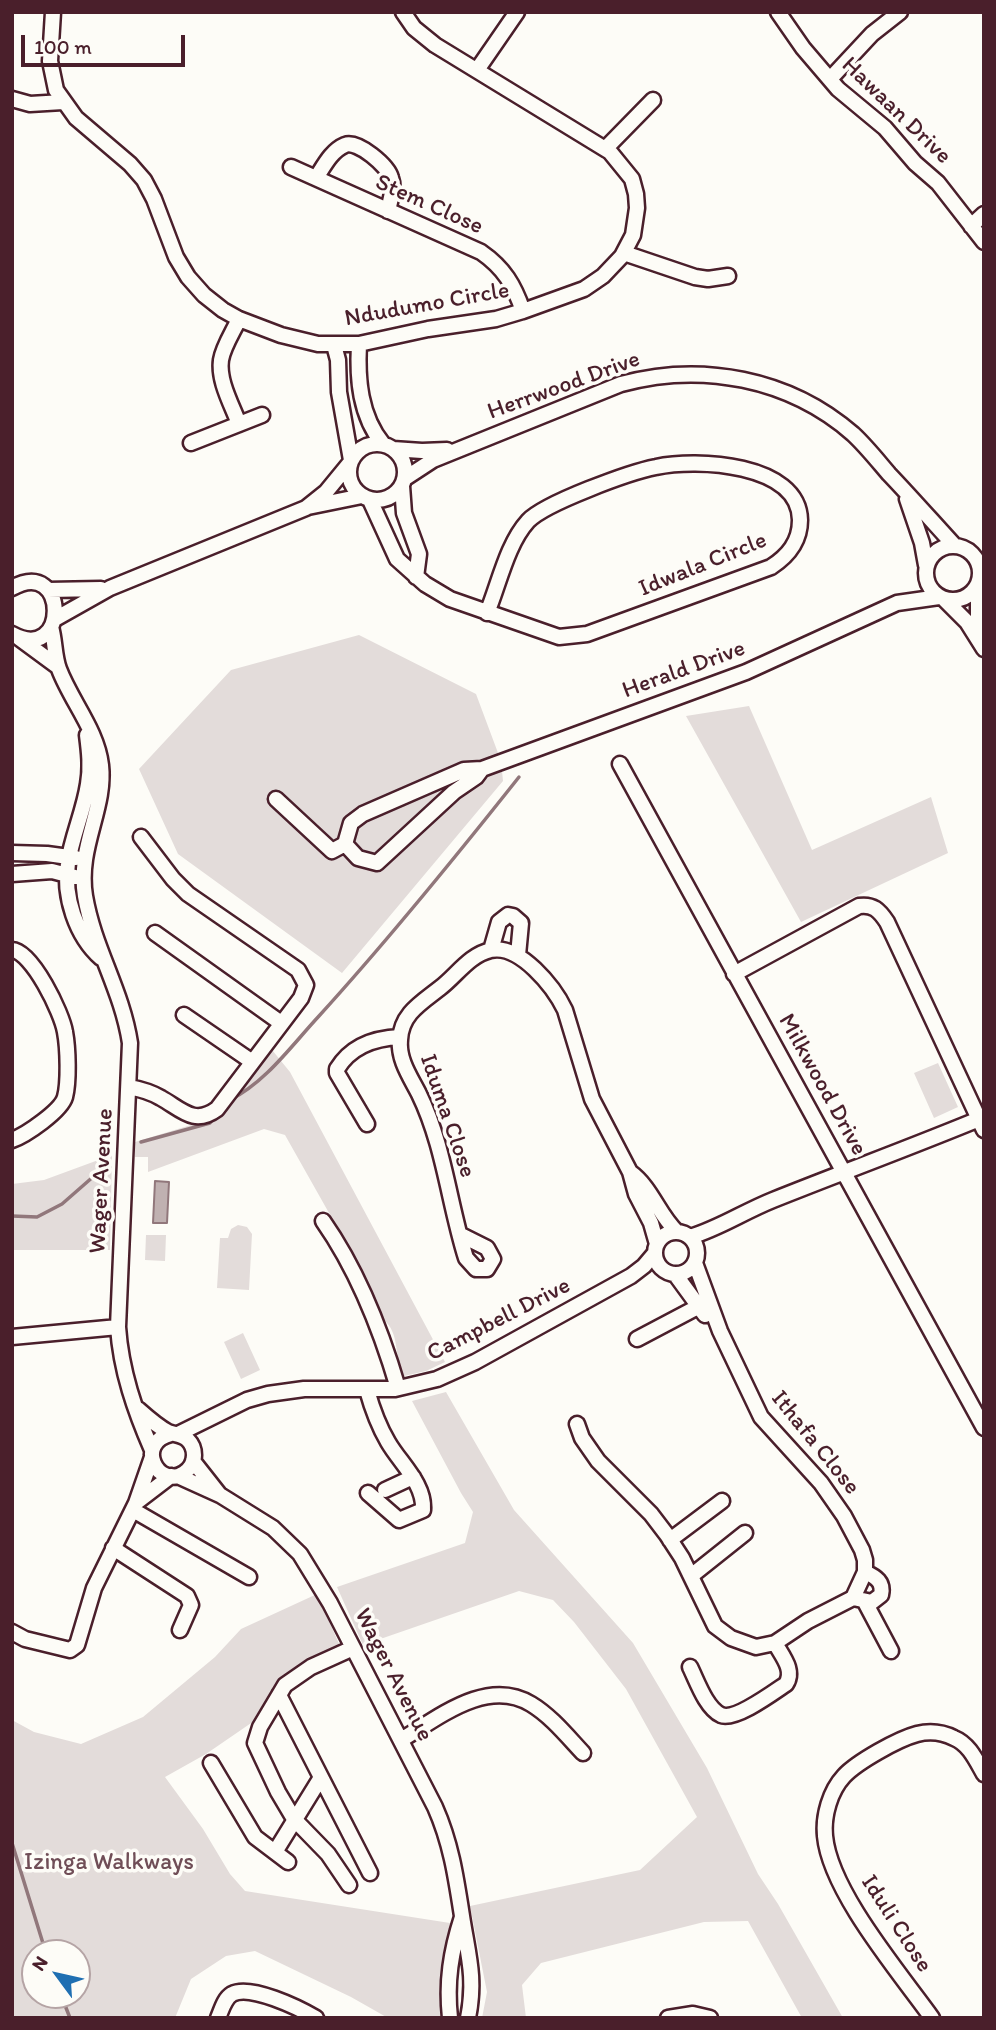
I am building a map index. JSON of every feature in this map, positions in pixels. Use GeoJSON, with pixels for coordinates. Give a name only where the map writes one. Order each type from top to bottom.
{"type":"FeatureCollection","features":[{"type":"Feature","properties":{"kind":"street","name":"Ndudumo Circle"},"geometry":{"type":"LineString","coordinates":[[53,12],[50,61],[56,90],[76,118],[130,164],[144,180],[176,257],[188,277],[205,295],[239,319],[302,340],[334,345],[359,344],[428,328],[496,319],[584,289],[603,276],[624,253],[636,223],[636,194],[632,179],[606,149],[435,45],[414,27],[403,12]]}},
{"type":"Feature","properties":{"kind":"street"},"geometry":{"type":"LineString","coordinates":[[477,70],[517,12]]}},
{"type":"Feature","properties":{"kind":"street","name":"Hawaan Drive"},"geometry":{"type":"LineString","coordinates":[[778,12],[803,48],[830,79],[847,97],[885,128],[915,163],[938,183],[984,242]]}},
{"type":"Feature","properties":{"kind":"street"},"geometry":{"type":"LineString","coordinates":[[830,79],[872,34],[900,12]]}},
{"type":"Feature","properties":{"kind":"street"},"geometry":{"type":"LineString","coordinates":[[12,99],[30,104],[63,102]]}},
{"type":"Feature","properties":{"kind":"street"},"geometry":{"type":"LineString","coordinates":[[606,149],[653,100]]}},
{"type":"Feature","properties":{"kind":"street"},"geometry":{"type":"LineString","coordinates":[[316,178],[335,152],[351,144],[358,145],[390,174],[393,190],[388,211]]}},
{"type":"Feature","properties":{"kind":"street","name":"Stem Close"},"geometry":{"type":"LineString","coordinates":[[291,167],[465,244],[491,259],[509,278],[523,312]]}},
{"type":"Feature","properties":{"kind":"street"},"geometry":{"type":"LineString","coordinates":[[971,226],[984,215]]}},
{"type":"Feature","properties":{"kind":"street"},"geometry":{"type":"LineString","coordinates":[[624,253],[695,277],[708,279],[727,276]]}},
{"type":"Feature","properties":{"kind":"street"},"geometry":{"type":"LineString","coordinates":[[239,319],[221,357],[220,370],[239,424]]}},
{"type":"Feature","properties":{"kind":"street"},"geometry":{"type":"LineString","coordinates":[[359,344],[358,368],[365,415],[388,446],[402,459],[405,468],[404,513],[419,554],[416,577]]}},
{"type":"Feature","properties":{"kind":"street"},"geometry":{"type":"LineString","coordinates":[[334,345],[338,359],[339,392],[350,462],[350,482],[366,498]]}},
{"type":"Feature","properties":{"kind":"street","name":"Herrwood Drive"},"geometry":{"type":"LineString","coordinates":[[403,483],[433,460],[621,384],[664,375],[704,374],[748,380],[798,398],[817,409],[854,435],[954,545]]}},
{"type":"Feature","properties":{"kind":"street"},"geometry":{"type":"LineString","coordinates":[[191,443],[262,415]]}},
{"type":"Feature","properties":{"kind":"street"},"geometry":{"type":"LineString","coordinates":[[306,508],[326,492],[360,448],[369,444],[388,446]]}},
{"type":"Feature","properties":{"kind":"street","name":"Herrwood Drive"},"geometry":{"type":"LineString","coordinates":[[388,446],[422,451],[456,450]]}},
{"type":"Feature","properties":{"kind":"street","name":"Idwala Circle"},"geometry":{"type":"LineString","coordinates":[[366,498],[397,559],[416,577],[450,599],[487,613],[559,637],[572,637],[601,629],[771,567],[781,560],[797,541],[800,518],[798,505],[789,491],[778,482],[736,468],[696,463],[674,464],[654,467],[618,479],[552,504],[529,519],[513,546],[487,613]]}},
{"type":"Feature","properties":{"kind":"street"},"geometry":{"type":"LineString","coordinates":[[16,636],[37,638],[53,623],[110,588],[306,508],[366,498],[388,498],[403,483]]}},
{"type":"Feature","properties":{"kind":"street","name":"Herrwood Drive"},"geometry":{"type":"LineString","coordinates":[[903,488],[913,512],[925,570]]}},
{"type":"Feature","properties":{"kind":"street"},"geometry":{"type":"LineString","coordinates":[[954,545],[977,553],[981,643],[942,598],[932,592],[925,570],[937,551],[954,545]]}},
{"type":"Feature","properties":{"kind":"street","name":"Herald Drive"},"geometry":{"type":"LineString","coordinates":[[897,603],[925,570]]}},
{"type":"Feature","properties":{"kind":"street"},"geometry":{"type":"LineString","coordinates":[[942,598],[961,599],[968,596],[980,580]]}},
{"type":"Feature","properties":{"kind":"street"},"geometry":{"type":"LineString","coordinates":[[16,582],[32,582],[48,590],[92,591],[110,588]]}},
{"type":"Feature","properties":{"kind":"street"},"geometry":{"type":"LineString","coordinates":[[48,590],[56,604],[53,623],[57,666]]}},
{"type":"Feature","properties":{"kind":"street","name":"Herald Drive"},"geometry":{"type":"LineString","coordinates":[[276,799],[332,851],[345,844],[351,823],[363,814],[464,770],[482,769],[746,672],[897,603],[942,598]]}},
{"type":"Feature","properties":{"kind":"street"},"geometry":{"type":"LineString","coordinates":[[16,636],[57,666]]}},
{"type":"Feature","properties":{"kind":"street","name":"Wager Avenue"},"geometry":{"type":"LineString","coordinates":[[57,666],[84,722],[89,752],[88,785],[77,858],[68,875],[70,900],[86,942],[102,959]]}},
{"type":"Feature","properties":{"kind":"street","name":"Milkwood Drive"},"geometry":{"type":"LineString","coordinates":[[620,764],[984,1428]]}},
{"type":"Feature","properties":{"kind":"street","name":"Herald Drive"},"geometry":{"type":"LineString","coordinates":[[345,844],[358,858],[377,863],[482,769]]}},
{"type":"Feature","properties":{"kind":"street"},"geometry":{"type":"LineString","coordinates":[[129,1087],[153,1094],[186,1114],[201,1117],[209,1115],[217,1109],[306,985],[303,975],[188,894],[173,879],[141,836]]}},
{"type":"Feature","properties":{"kind":"street"},"geometry":{"type":"LineString","coordinates":[[12,853],[77,858]]}},
{"type":"Feature","properties":{"kind":"street","name":"Wager Avenue"},"geometry":{"type":"LineString","coordinates":[[77,858],[89,914],[102,959],[117,990],[130,1042],[118,1327],[128,1391],[137,1408],[152,1454]]}},
{"type":"Feature","properties":{"kind":"street"},"geometry":{"type":"LineString","coordinates":[[12,874],[52,871],[83,878]]}},
{"type":"Feature","properties":{"kind":"street"},"geometry":{"type":"LineString","coordinates":[[631,1276],[644,1266],[665,1235],[717,1229],[753,1208],[982,1122],[887,922],[875,908],[859,906],[734,974]]}},
{"type":"Feature","properties":{"kind":"street"},"geometry":{"type":"LineString","coordinates":[[518,955],[521,923],[508,915],[499,922],[491,950],[518,955],[540,974],[558,996],[565,1010],[592,1099],[630,1172],[636,1194],[651,1223],[658,1265],[672,1274]]}},
{"type":"Feature","properties":{"kind":"street"},"geometry":{"type":"LineString","coordinates":[[155,933],[281,1023]]}},
{"type":"Feature","properties":{"kind":"street"},"geometry":{"type":"LineString","coordinates":[[12,950],[19,950],[31,961],[59,1013],[65,1033],[67,1082],[61,1105],[20,1138],[12,1140]]}},
{"type":"Feature","properties":{"kind":"street","name":"Iduma Close"},"geometry":{"type":"LineString","coordinates":[[461,1235],[430,1121],[403,1064],[400,1037],[411,1010],[444,985],[465,963],[491,950]]}},
{"type":"Feature","properties":{"kind":"street"},"geometry":{"type":"LineString","coordinates":[[184,1015],[251,1061]]}},
{"type":"Feature","properties":{"kind":"street"},"geometry":{"type":"LineString","coordinates":[[367,1124],[337,1069],[373,1039],[400,1037]]}},
{"type":"Feature","properties":{"kind":"street"},"geometry":{"type":"LineString","coordinates":[[630,1172],[647,1188],[664,1217],[683,1234],[696,1257]]}},
{"type":"Feature","properties":{"kind":"street"},"geometry":{"type":"LineString","coordinates":[[323,1221],[337,1242],[370,1309],[388,1351],[398,1388]]}},
{"type":"Feature","properties":{"kind":"street"},"geometry":{"type":"LineString","coordinates":[[631,1276],[687,1272],[717,1229]]}},
{"type":"Feature","properties":{"kind":"street","name":"Ithafa Close"},"geometry":{"type":"LineString","coordinates":[[696,1257],[704,1304]]}},
{"type":"Feature","properties":{"kind":"street","name":"Ithafa Close"},"geometry":{"type":"LineString","coordinates":[[672,1274],[704,1304],[720,1331],[761,1417],[821,1483],[844,1516],[862,1550],[865,1572],[880,1582],[883,1589],[877,1599],[859,1600]]}},
{"type":"Feature","properties":{"kind":"street","name":"Campbell Drive"},"geometry":{"type":"LineString","coordinates":[[175,1434],[247,1400],[288,1391],[398,1388],[437,1379],[457,1371],[631,1276]]}},
{"type":"Feature","properties":{"kind":"street"},"geometry":{"type":"LineString","coordinates":[[637,1339],[704,1304]]}},
{"type":"Feature","properties":{"kind":"street"},"geometry":{"type":"LineString","coordinates":[[12,1336],[118,1327]]}},
{"type":"Feature","properties":{"kind":"street"},"geometry":{"type":"LineString","coordinates":[[367,1390],[372,1409],[388,1442],[413,1477],[424,1507],[420,1513],[402,1520],[396,1519],[368,1493]]}},
{"type":"Feature","properties":{"kind":"street"},"geometry":{"type":"LineString","coordinates":[[137,1408],[188,1440],[194,1456],[220,1495]]}},
{"type":"Feature","properties":{"kind":"street"},"geometry":{"type":"LineString","coordinates":[[134,1506],[174,1476],[188,1471],[203,1432],[218,1414]]}},
{"type":"Feature","properties":{"kind":"street"},"geometry":{"type":"LineString","coordinates":[[577,1424],[589,1450],[651,1514],[670,1540],[715,1626],[722,1632],[756,1647],[775,1643],[808,1621],[859,1600]]}},
{"type":"Feature","properties":{"kind":"street"},"geometry":{"type":"LineString","coordinates":[[14,1637],[70,1650],[77,1645],[88,1604],[134,1506],[152,1454],[159,1439],[175,1434]]}},
{"type":"Feature","properties":{"kind":"street"},"geometry":{"type":"LineString","coordinates":[[152,1454],[158,1470],[220,1495]]}},
{"type":"Feature","properties":{"kind":"street"},"geometry":{"type":"LineString","coordinates":[[385,1490],[413,1477]]}},
{"type":"Feature","properties":{"kind":"street","name":"Wager Avenue"},"geometry":{"type":"LineString","coordinates":[[220,1495],[273,1528],[300,1554],[353,1648],[435,1807],[458,1878],[472,1967],[468,2018]]}},
{"type":"Feature","properties":{"kind":"street"},"geometry":{"type":"LineString","coordinates":[[670,1540],[722,1501]]}},
{"type":"Feature","properties":{"kind":"street"},"geometry":{"type":"LineString","coordinates":[[134,1506],[249,1577]]}},
{"type":"Feature","properties":{"kind":"street"},"geometry":{"type":"LineString","coordinates":[[691,1576],[745,1533]]}},
{"type":"Feature","properties":{"kind":"street"},"geometry":{"type":"LineString","coordinates":[[113,1548],[187,1596],[191,1605],[180,1630]]}},
{"type":"Feature","properties":{"kind":"street"},"geometry":{"type":"LineString","coordinates":[[865,1572],[859,1600],[891,1651]]}},
{"type":"Feature","properties":{"kind":"street"},"geometry":{"type":"LineString","coordinates":[[690,1667],[717,1712],[730,1716],[777,1690],[790,1679],[789,1670],[775,1643]]}},
{"type":"Feature","properties":{"kind":"street"},"geometry":{"type":"LineString","coordinates":[[349,1885],[328,1854],[294,1819],[255,1742],[260,1727],[285,1685],[298,1675],[353,1648]]}},
{"type":"Feature","properties":{"kind":"street"},"geometry":{"type":"LineString","coordinates":[[279,1695],[370,1873]]}},
{"type":"Feature","properties":{"kind":"street"},"geometry":{"type":"LineString","coordinates":[[401,1740],[482,1696],[503,1695],[518,1698],[545,1714],[583,1753]]}},
{"type":"Feature","properties":{"kind":"street","name":"Iduli Close"},"geometry":{"type":"LineString","coordinates":[[932,2018],[857,1914],[830,1859],[825,1836],[825,1817],[833,1793],[845,1774],[916,1734],[931,1732],[956,1738],[974,1756],[984,1774]]}},
{"type":"Feature","properties":{"kind":"street"},"geometry":{"type":"LineString","coordinates":[[211,1763],[255,1837],[289,1862]]}},
{"type":"Feature","properties":{"kind":"street"},"geometry":{"type":"LineString","coordinates":[[275,1852],[320,1779]]}},
{"type":"Feature","properties":{"kind":"street","name":"Wager Avenue"},"geometry":{"type":"LineString","coordinates":[[450,2018],[448,1977],[452,1950],[462,1916]]}},
{"type":"Feature","properties":{"kind":"street"},"geometry":{"type":"LineString","coordinates":[[218,2018],[226,1999],[238,1992],[250,1992],[275,1999],[316,2018]]}},
{"type":"Feature","properties":{"kind":"street"},"geometry":{"type":"LineString","coordinates":[[668,2018],[693,2014],[710,2018]]}},
{"type":"Feature","properties":{"kind":"green space"},"geometry":{"type":"Polygon","coordinates":[[[359,635],[476,694],[501,761],[503,781],[342,973],[178,854],[139,769],[231,670],[359,635]]]}},
{"type":"Feature","properties":{"kind":"green space"},"geometry":{"type":"Polygon","coordinates":[[[749,706],[812,850],[931,797],[948,853],[801,922],[686,716],[749,706]]]}},
{"type":"Feature","properties":{"kind":"green space"},"geometry":{"type":"Polygon","coordinates":[[[268,1045],[290,1072],[445,1362],[426,1371],[404,1376],[392,1331],[383,1319],[329,1213],[285,1135],[264,1129],[148,1172],[148,1157],[135,1157],[135,1142],[201,1122],[268,1045]]]}},
{"type":"Feature","properties":{"kind":"green space"},"geometry":{"type":"Polygon","coordinates":[[[938,1063],[958,1107],[934,1118],[914,1073],[938,1063]]]}},
{"type":"Feature","properties":{"kind":"green space"},"geometry":{"type":"Polygon","coordinates":[[[112,1155],[110,1250],[12,1250],[12,1184],[44,1180],[112,1155]]]}},
{"type":"Feature","properties":{"kind":"green space"},"geometry":{"type":"Polygon","coordinates":[[[238,1225],[247,1227],[252,1234],[249,1290],[217,1288],[220,1238],[228,1238],[231,1229],[238,1225]]]}},
{"type":"Feature","properties":{"kind":"green space"},"geometry":{"type":"Polygon","coordinates":[[[146,1235],[166,1235],[165,1261],[145,1260],[146,1235]]]}},
{"type":"Feature","properties":{"kind":"green space"},"geometry":{"type":"Polygon","coordinates":[[[243,1333],[260,1370],[241,1379],[224,1342],[243,1333]]]}},
{"type":"Feature","properties":{"kind":"green space"},"geometry":{"type":"Polygon","coordinates":[[[446,1392],[514,1510],[633,1643],[707,1768],[758,1874],[843,2018],[802,2018],[748,1921],[704,1922],[541,1963],[522,1985],[526,2018],[482,2018],[487,1992],[470,1906],[640,1870],[697,1817],[626,1689],[574,1622],[553,1600],[519,1591],[363,1645],[337,1587],[465,1543],[473,1512],[412,1401],[446,1392]]]}},
{"type":"Feature","properties":{"kind":"green space","name":"Izinga Walkways"},"geometry":{"type":"Polygon","coordinates":[[[317,1594],[340,1646],[290,1671],[257,1719],[206,1754],[165,1777],[203,1829],[230,1874],[245,1891],[450,1923],[442,1984],[444,2018],[388,2018],[351,1997],[255,1951],[226,1956],[191,1979],[175,2018],[12,2018],[12,1720],[34,1732],[81,1744],[143,1717],[215,1657],[241,1629],[317,1594]]]}},
{"type":"Feature","properties":{"kind":"shaded area"},"geometry":{"type":"Polygon","coordinates":[[[155,1181],[169,1182],[167,1223],[153,1223],[155,1181]]]}},
{"type":"Feature","properties":{"kind":"waterway"},"geometry":{"type":"LineString","coordinates":[[230,1100],[267,1073],[288,1051],[396,928],[519,777]]}},
{"type":"Feature","properties":{"kind":"waterway"},"geometry":{"type":"LineString","coordinates":[[141,1142],[210,1123],[215,1117]]}},
{"type":"Feature","properties":{"kind":"waterway"},"geometry":{"type":"LineString","coordinates":[[12,1216],[37,1217],[62,1204],[110,1162]]}},
{"type":"Feature","properties":{"kind":"waterway"},"geometry":{"type":"LineString","coordinates":[[12,1843],[42,1939]]}},
{"type":"Feature","properties":{"kind":"waterway"},"geometry":{"type":"LineString","coordinates":[[66,2009],[70,2018]]}}]}
